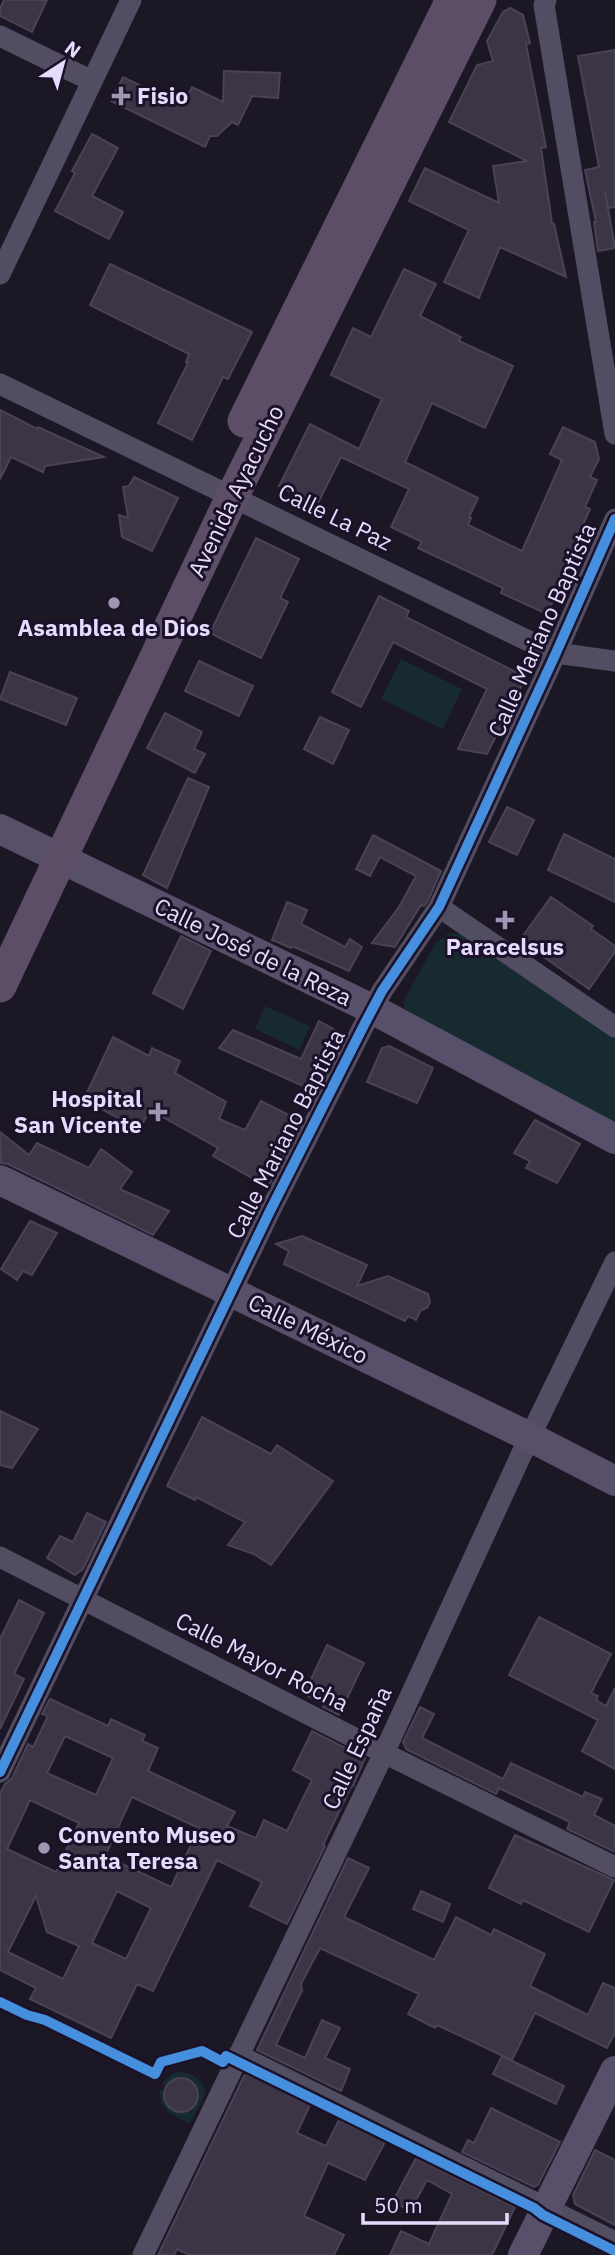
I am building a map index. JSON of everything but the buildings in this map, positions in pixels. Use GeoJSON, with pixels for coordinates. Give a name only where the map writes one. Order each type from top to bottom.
{"type":"FeatureCollection","features":[{"type":"Feature","properties":{"kind":"main road","name":"Avenida Ayacucho"},"geometry":{"type":"LineString","coordinates":[[375,183],[452,0]]}},
{"type":"Feature","properties":{"kind":"main road","name":"Avenida Ayacucho"},"geometry":{"type":"LineString","coordinates":[[0,986],[50,853],[222,492],[375,183],[480,0]]}},
{"type":"Feature","properties":{"kind":"main road","name":"Calle José de la Reza"},"geometry":{"type":"LineString","coordinates":[[0,829],[372,1009],[615,1139]]}},
{"type":"Feature","properties":{"kind":"main road","name":"Avenida Ayacucho"},"geometry":{"type":"LineString","coordinates":[[0,936],[50,853]]}},
{"type":"Feature","properties":{"kind":"main road","name":"Calle México"},"geometry":{"type":"LineString","coordinates":[[0,1180],[232,1291],[615,1481]]}},
{"type":"Feature","properties":{"kind":"main road"},"geometry":{"type":"LineString","coordinates":[[523,2255],[615,2071]]}},
{"type":"Feature","properties":{"kind":"street"},"geometry":{"type":"LineString","coordinates":[[0,274],[131,0]]}},
{"type":"Feature","properties":{"kind":"street"},"geometry":{"type":"LineString","coordinates":[[542,2],[615,434]]}},
{"type":"Feature","properties":{"kind":"street"},"geometry":{"type":"LineString","coordinates":[[0,36],[92,81]]}},
{"type":"Feature","properties":{"kind":"street","name":"Calle La Paz"},"geometry":{"type":"LineString","coordinates":[[0,384],[556,653],[615,661]]}},
{"type":"Feature","properties":{"kind":"street","name":"Calle Mariano Baptista"},"geometry":{"type":"LineString","coordinates":[[0,1772],[81,1600],[372,1009],[439,907],[615,519]]}},
{"type":"Feature","properties":{"kind":"street"},"geometry":{"type":"LineString","coordinates":[[439,907],[615,1027]]}},
{"type":"Feature","properties":{"kind":"street","name":"Calle España"},"geometry":{"type":"LineString","coordinates":[[143,2255],[384,1753],[530,1437],[615,1262]]}},
{"type":"Feature","properties":{"kind":"street","name":"Calle Mayor Rocha"},"geometry":{"type":"LineString","coordinates":[[0,1557],[384,1753],[615,1867]]}},
{"type":"Feature","properties":{"kind":"street"},"geometry":{"type":"LineString","coordinates":[[238,2055],[615,2242]]}},
{"type":"Feature","properties":{"kind":"shaded area"},"geometry":{"type":"Polygon","coordinates":[[[401,659],[462,689],[443,729],[381,699],[401,659]]]}},
{"type":"Feature","properties":{"kind":"shaded area"},"geometry":{"type":"Polygon","coordinates":[[[449,933],[466,934],[615,1034],[615,1127],[409,1015],[404,1008],[405,998],[435,944],[449,933]]]}},
{"type":"Feature","properties":{"kind":"shaded area"},"geometry":{"type":"Polygon","coordinates":[[[265,1006],[310,1026],[300,1050],[255,1029],[265,1006]]]}},
{"type":"Feature","properties":{"kind":"shaded area"},"geometry":{"type":"Polygon","coordinates":[[[177,2072],[196,2077],[206,2093],[190,2123],[168,2111],[161,2102],[160,2089],[164,2091],[170,2108],[177,2111],[191,2108],[196,2102],[195,2087],[191,2082],[179,2078],[166,2086],[162,2084],[171,2074],[177,2072]]]}},
{"type":"Feature","properties":{"kind":"cycle path"},"geometry":{"type":"LineString","coordinates":[[0,1772],[270,1211],[364,1025],[382,991],[439,907],[615,519]]}},
{"type":"Feature","properties":{"kind":"cycle path"},"geometry":{"type":"LineString","coordinates":[[0,2002],[45,2020],[155,2074],[161,2062],[202,2051],[223,2062],[226,2056],[534,2208],[615,2251]]}},
{"type":"Feature","properties":{"kind":"place","name":"Fisio"},"geometry":{"type":"Point","coordinates":[121,96]}},
{"type":"Feature","properties":{"kind":"place","name":"Asamblea de Dios"},"geometry":{"type":"Point","coordinates":[114,603]}},
{"type":"Feature","properties":{"kind":"place","name":"Paracelsus"},"geometry":{"type":"Point","coordinates":[505,920]}},
{"type":"Feature","properties":{"kind":"place","name":"Hospital San Vicente"},"geometry":{"type":"Point","coordinates":[158,1112]}},
{"type":"Feature","properties":{"kind":"place","name":"Convento Museo Santa Teresa"},"geometry":{"type":"Point","coordinates":[44,1848]}}]}
